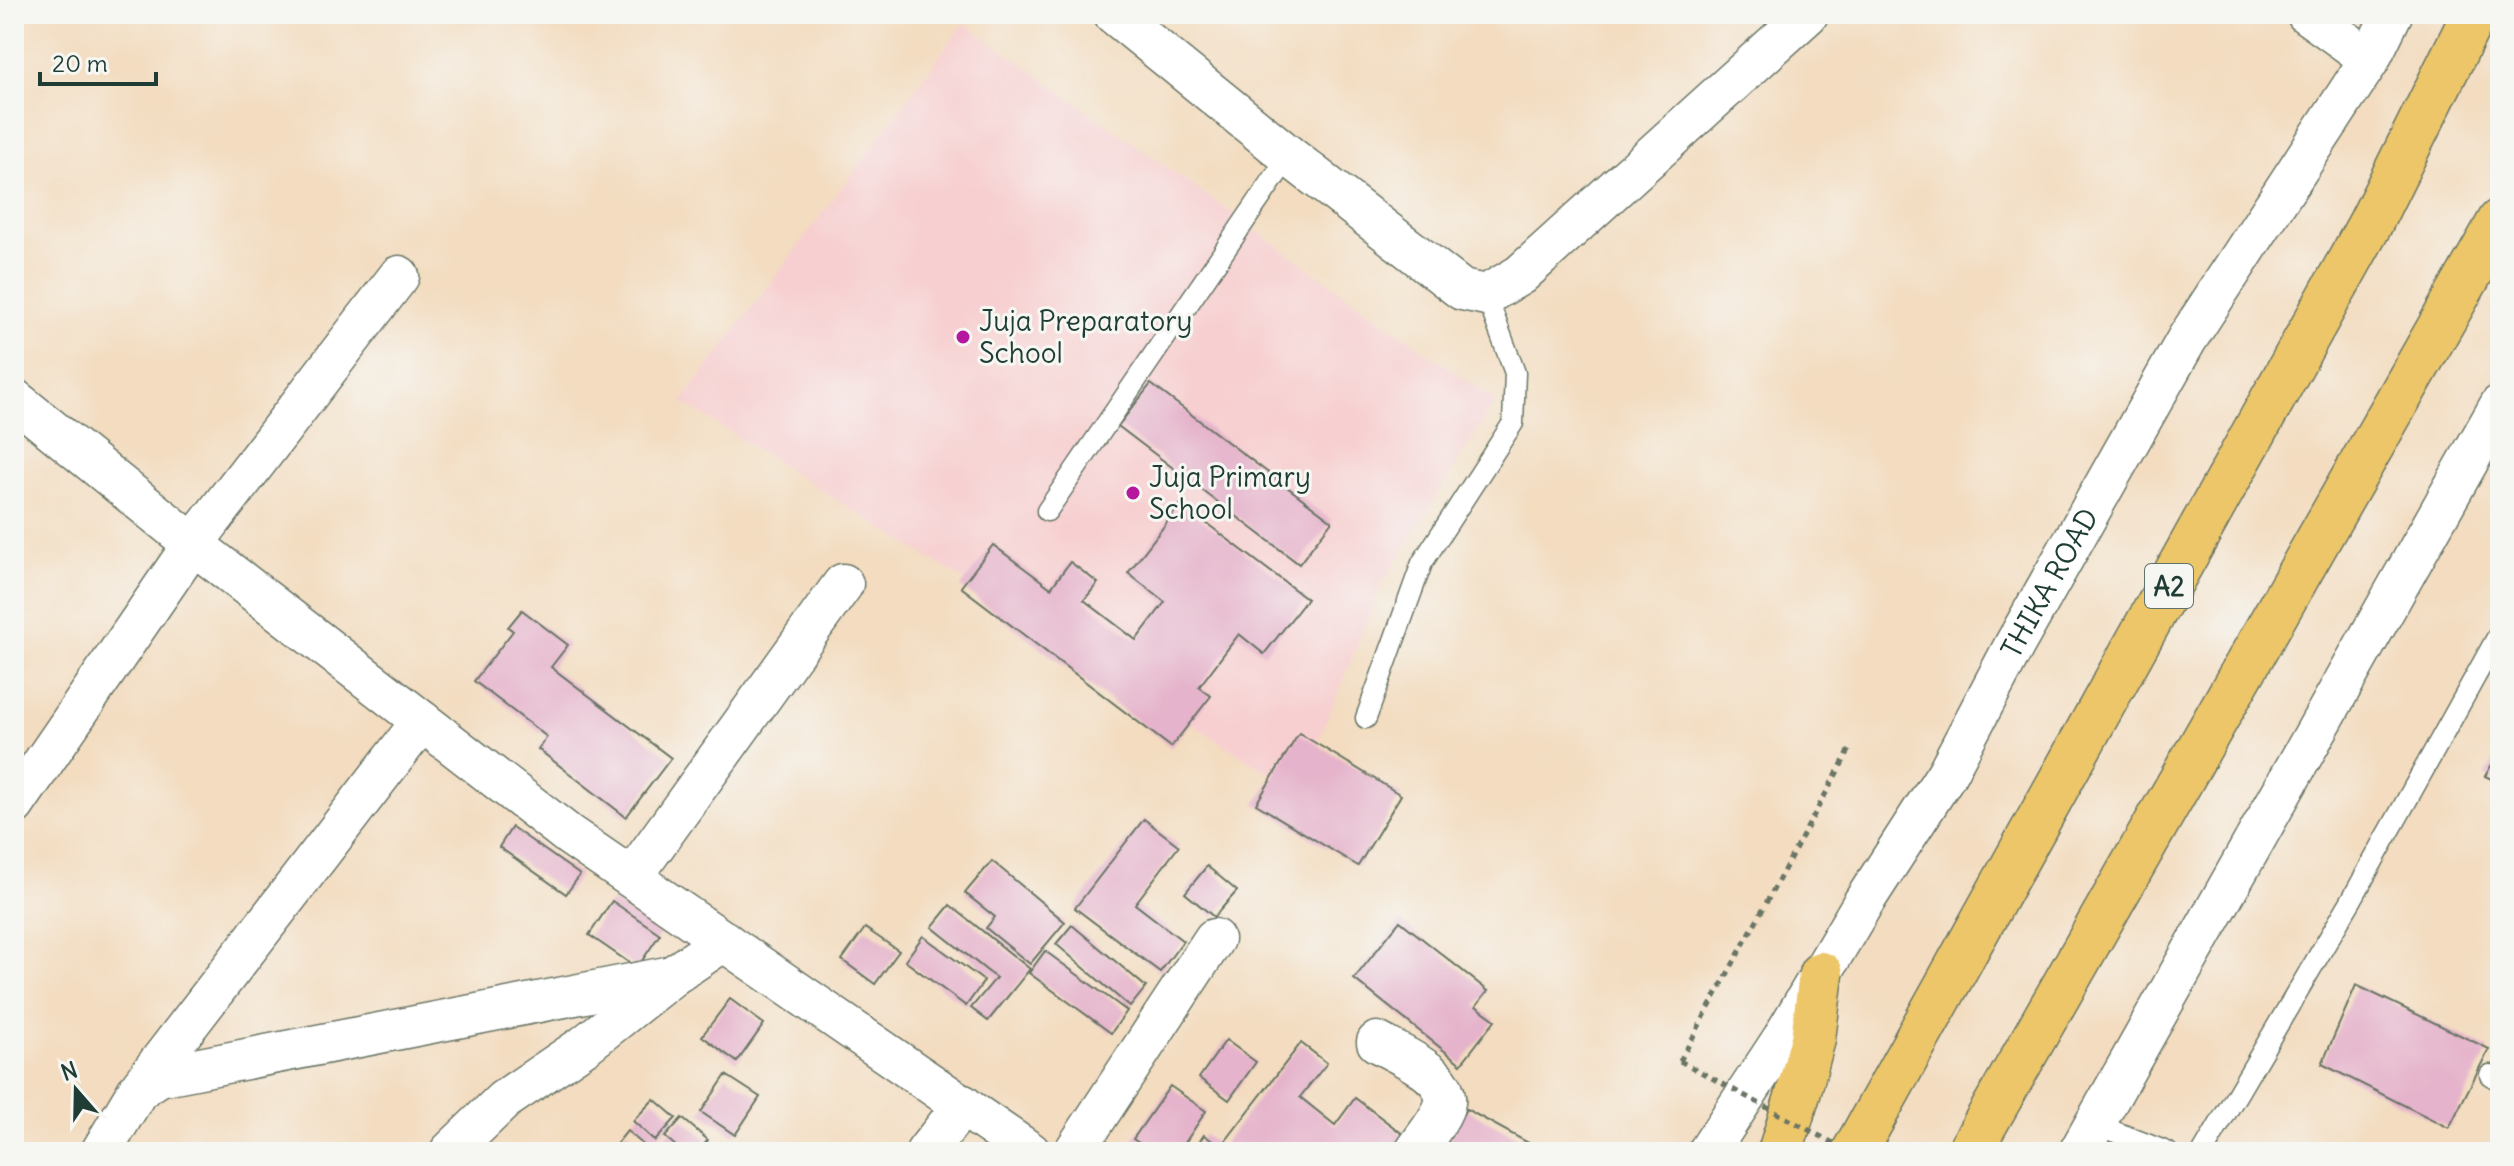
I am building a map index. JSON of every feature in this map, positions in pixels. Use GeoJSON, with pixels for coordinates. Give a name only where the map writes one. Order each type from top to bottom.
{"type":"FeatureCollection","features":[{"type":"Feature","properties":{"kind":"highway","name":"A2"},"geometry":{"type":"LineString","coordinates":[[1852,1152],[2363,238],[2474,14]]}},
{"type":"Feature","properties":{"kind":"highway"},"geometry":{"type":"LineString","coordinates":[[1969,1152],[2500,221]]}},
{"type":"Feature","properties":{"kind":"highway"},"geometry":{"type":"LineString","coordinates":[[1780,1152],[1813,1039],[1821,974]]}},
{"type":"Feature","properties":{"kind":"street"},"geometry":{"type":"LineString","coordinates":[[1114,14],[1289,156],[1462,290],[1486,295],[1520,275],[1808,14]]}},
{"type":"Feature","properties":{"kind":"street"},"geometry":{"type":"LineString","coordinates":[[2307,14],[2370,59]]}},
{"type":"Feature","properties":{"kind":"street","name":"THIKA ROAD"},"geometry":{"type":"LineString","coordinates":[[1708,1152],[1783,1038],[1863,903],[1947,773],[2015,644],[2187,339],[2370,59],[2392,14]]}},
{"type":"Feature","properties":{"kind":"street"},"geometry":{"type":"LineString","coordinates":[[14,805],[193,544],[399,276]]}},
{"type":"Feature","properties":{"kind":"street"},"geometry":{"type":"LineString","coordinates":[[14,399],[193,544],[569,835],[1030,1152]]}},
{"type":"Feature","properties":{"kind":"street"},"geometry":{"type":"LineString","coordinates":[[2087,1138],[2498,413]]}},
{"type":"Feature","properties":{"kind":"street"},"geometry":{"type":"LineString","coordinates":[[632,877],[843,584]]}},
{"type":"Feature","properties":{"kind":"street"},"geometry":{"type":"LineString","coordinates":[[101,1152],[138,1090],[422,721]]}},
{"type":"Feature","properties":{"kind":"street"},"geometry":{"type":"LineString","coordinates":[[1074,1152],[1214,939]]}},
{"type":"Feature","properties":{"kind":"street"},"geometry":{"type":"LineString","coordinates":[[450,1152],[504,1100],[585,1045],[672,976],[724,941]]}},
{"type":"Feature","properties":{"kind":"street"},"geometry":{"type":"LineString","coordinates":[[138,1090],[159,1076],[178,1071],[672,976]]}},
{"type":"Feature","properties":{"kind":"street"},"geometry":{"type":"LineString","coordinates":[[1377,1042],[1436,1077],[1444,1090],[1445,1106],[1415,1152]]}},
{"type":"Feature","properties":{"kind":"street"},"geometry":{"type":"LineString","coordinates":[[926,1152],[963,1105]]}},
{"type":"Feature","properties":{"kind":"lane"},"geometry":{"type":"LineString","coordinates":[[1047,511],[1289,156]]}},
{"type":"Feature","properties":{"kind":"lane"},"geometry":{"type":"LineString","coordinates":[[1366,718],[1422,563],[1513,423],[1515,373],[1486,295]]}},
{"type":"Feature","properties":{"kind":"lane"},"geometry":{"type":"LineString","coordinates":[[2203,1152],[2352,899],[2500,632]]}},
{"type":"Feature","properties":{"kind":"lane"},"geometry":{"type":"LineString","coordinates":[[2087,1138],[2167,1152]]}},
{"type":"Feature","properties":{"kind":"path"},"geometry":{"type":"LineString","coordinates":[[1850,749],[1680,1061],[1852,1152]]}},
{"type":"Feature","properties":{"kind":"shaded area","name":"Juja Primary School"},"geometry":{"type":"Polygon","coordinates":[[[964,23],[1496,401],[1382,584],[1298,791],[682,402],[964,23]]]}},
{"type":"Feature","properties":{"kind":"building"},"geometry":{"type":"Polygon","coordinates":[[[1151,384],[1332,521],[1299,564],[1118,426],[1151,384]]]}},
{"type":"Feature","properties":{"kind":"building"},"geometry":{"type":"Polygon","coordinates":[[[1181,504],[1307,599],[1264,654],[1239,634],[1199,687],[1211,696],[1171,747],[961,587],[993,545],[1051,588],[1070,562],[1098,583],[1084,600],[1136,640],[1165,602],[1128,573],[1181,504]]]}},
{"type":"Feature","properties":{"kind":"building"},"geometry":{"type":"Polygon","coordinates":[[[522,610],[568,645],[551,667],[671,758],[626,817],[538,749],[547,737],[474,681],[513,631],[508,627],[522,610]]]}},
{"type":"Feature","properties":{"kind":"building"},"geometry":{"type":"Polygon","coordinates":[[[1299,733],[1401,795],[1358,866],[1256,804],[1299,733]]]}},
{"type":"Feature","properties":{"kind":"building"},"geometry":{"type":"Polygon","coordinates":[[[2500,751],[2500,783],[2485,776],[2500,751]]]}},
{"type":"Feature","properties":{"kind":"building"},"geometry":{"type":"Polygon","coordinates":[[[1144,819],[1179,846],[1135,904],[1183,941],[1160,972],[1075,908],[1144,819]]]}},
{"type":"Feature","properties":{"kind":"building"},"geometry":{"type":"Polygon","coordinates":[[[512,827],[580,875],[566,894],[499,847],[512,827]]]}},
{"type":"Feature","properties":{"kind":"building"},"geometry":{"type":"Polygon","coordinates":[[[992,861],[1065,922],[1030,964],[986,928],[995,917],[965,893],[992,861]]]}},
{"type":"Feature","properties":{"kind":"building"},"geometry":{"type":"Polygon","coordinates":[[[1207,866],[1237,891],[1214,917],[1185,893],[1207,866]]]}},
{"type":"Feature","properties":{"kind":"building"},"geometry":{"type":"Polygon","coordinates":[[[612,901],[660,934],[637,968],[589,935],[612,901]]]}},
{"type":"Feature","properties":{"kind":"building"},"geometry":{"type":"Polygon","coordinates":[[[950,905],[1030,969],[988,1021],[971,1008],[996,978],[932,927],[950,905]]]}},
{"type":"Feature","properties":{"kind":"building"},"geometry":{"type":"Polygon","coordinates":[[[1400,921],[1488,991],[1476,1006],[1495,1020],[1461,1064],[1354,979],[1400,921]]]}},
{"type":"Feature","properties":{"kind":"building"},"geometry":{"type":"Polygon","coordinates":[[[1072,925],[1146,987],[1130,1007],[1056,944],[1072,925]]]}},
{"type":"Feature","properties":{"kind":"building"},"geometry":{"type":"Polygon","coordinates":[[[865,928],[899,951],[875,984],[842,960],[865,928]]]}},
{"type":"Feature","properties":{"kind":"building"},"geometry":{"type":"Polygon","coordinates":[[[923,936],[984,981],[966,1006],[905,961],[923,936]]]}},
{"type":"Feature","properties":{"kind":"building"},"geometry":{"type":"Polygon","coordinates":[[[1045,951],[1127,1011],[1111,1033],[1029,973],[1045,951]]]}},
{"type":"Feature","properties":{"kind":"building"},"geometry":{"type":"Polygon","coordinates":[[[2356,985],[2489,1049],[2449,1128],[2322,1064],[2356,985]]]}},
{"type":"Feature","properties":{"kind":"building"},"geometry":{"type":"Polygon","coordinates":[[[730,999],[764,1024],[737,1062],[702,1036],[730,999]]]}},
{"type":"Feature","properties":{"kind":"building"},"geometry":{"type":"Polygon","coordinates":[[[1226,1040],[1256,1062],[1229,1100],[1199,1078],[1226,1040]]]}},
{"type":"Feature","properties":{"kind":"building"},"geometry":{"type":"Polygon","coordinates":[[[1301,1043],[1327,1063],[1300,1097],[1335,1125],[1355,1098],[1404,1135],[1391,1152],[1236,1152],[1224,1143],[1301,1043]]]}},
{"type":"Feature","properties":{"kind":"building"},"geometry":{"type":"Polygon","coordinates":[[[726,1075],[760,1097],[735,1135],[701,1112],[726,1075]]]}},
{"type":"Feature","properties":{"kind":"building"},"geometry":{"type":"Polygon","coordinates":[[[1170,1086],[1206,1111],[1179,1152],[1152,1152],[1133,1139],[1170,1086]]]}},
{"type":"Feature","properties":{"kind":"building"},"geometry":{"type":"Polygon","coordinates":[[[654,1099],[676,1118],[655,1141],[633,1121],[654,1099]]]}},
{"type":"Feature","properties":{"kind":"building"},"geometry":{"type":"Polygon","coordinates":[[[1466,1109],[1545,1152],[1442,1152],[1466,1109]]]}},
{"type":"Feature","properties":{"kind":"building"},"geometry":{"type":"Polygon","coordinates":[[[682,1118],[708,1140],[698,1152],[683,1152],[665,1137],[682,1118]]]}},
{"type":"Feature","properties":{"kind":"building"},"geometry":{"type":"Polygon","coordinates":[[[627,1131],[652,1152],[610,1152],[627,1131]]]}},
{"type":"Feature","properties":{"kind":"building"},"geometry":{"type":"Polygon","coordinates":[[[1204,1135],[1228,1152],[1192,1152],[1204,1135]]]}},
{"type":"Feature","properties":{"kind":"place","name":"Juja Preparatory School"},"geometry":{"type":"Point","coordinates":[963,337]}},
{"type":"Feature","properties":{"kind":"place","name":"Juja Primary School"},"geometry":{"type":"Point","coordinates":[1133,493]}}]}
